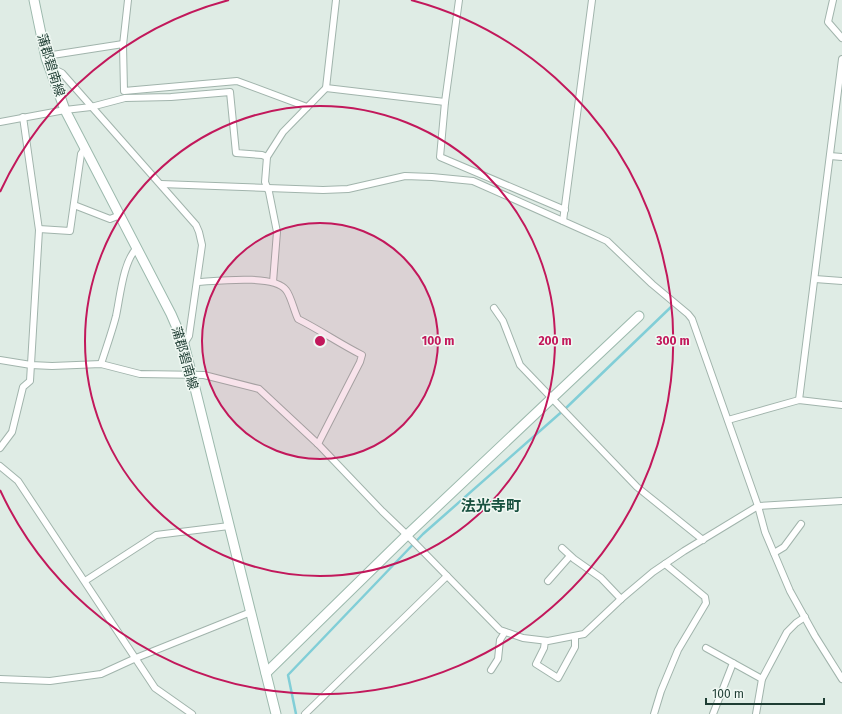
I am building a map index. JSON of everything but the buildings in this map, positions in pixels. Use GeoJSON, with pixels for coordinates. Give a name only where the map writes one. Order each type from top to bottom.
{"type":"FeatureCollection","features":[{"type":"Feature","properties":{"kind":"main road","name":"蒲郡碧南線"},"geometry":{"type":"LineString","coordinates":[[34,0],[46,56],[65,110],[171,314],[184,344],[276,714]]}},
{"type":"Feature","properties":{"kind":"main road"},"geometry":{"type":"LineString","coordinates":[[266,673],[407,534],[553,399],[639,316]]}},
{"type":"Feature","properties":{"kind":"street"},"geometry":{"type":"LineString","coordinates":[[128,0],[123,44],[124,91],[237,81],[308,107]]}},
{"type":"Feature","properties":{"kind":"street"},"geometry":{"type":"LineString","coordinates":[[273,282],[278,232],[265,182],[268,157],[283,132],[326,88],[336,0]]}},
{"type":"Feature","properties":{"kind":"street"},"geometry":{"type":"LineString","coordinates":[[459,0],[445,102],[440,157],[565,210]]}},
{"type":"Feature","properties":{"kind":"street"},"geometry":{"type":"LineString","coordinates":[[564,221],[592,0]]}},
{"type":"Feature","properties":{"kind":"street"},"geometry":{"type":"LineString","coordinates":[[833,0],[828,22],[842,38]]}},
{"type":"Feature","properties":{"kind":"street"},"geometry":{"type":"LineString","coordinates":[[46,56],[123,44]]}},
{"type":"Feature","properties":{"kind":"street"},"geometry":{"type":"LineString","coordinates":[[799,400],[830,156],[840,94],[842,59]]}},
{"type":"Feature","properties":{"kind":"street"},"geometry":{"type":"LineString","coordinates":[[51,71],[58,71],[62,73],[88,104],[161,184],[196,225],[200,232],[202,244],[198,282],[189,336],[184,344]]}},
{"type":"Feature","properties":{"kind":"street"},"geometry":{"type":"LineString","coordinates":[[326,88],[445,102]]}},
{"type":"Feature","properties":{"kind":"street"},"geometry":{"type":"LineString","coordinates":[[0,122],[125,98],[171,97],[230,92],[236,153],[262,155],[268,157]]}},
{"type":"Feature","properties":{"kind":"street"},"geometry":{"type":"LineString","coordinates":[[0,448],[12,432],[23,387],[30,381],[39,229],[23,117]]}},
{"type":"Feature","properties":{"kind":"street"},"geometry":{"type":"LineString","coordinates":[[39,229],[70,230],[81,154],[87,150]]}},
{"type":"Feature","properties":{"kind":"street"},"geometry":{"type":"LineString","coordinates":[[830,156],[842,157]]}},
{"type":"Feature","properties":{"kind":"street"},"geometry":{"type":"LineString","coordinates":[[161,184],[323,190],[348,189],[406,176],[467,181],[473,182],[564,221],[612,245],[652,284],[688,314],[695,327],[758,506],[765,532],[790,591],[842,679]]}},
{"type":"Feature","properties":{"kind":"street"},"geometry":{"type":"LineString","coordinates":[[74,205],[110,218],[120,215]]}},
{"type":"Feature","properties":{"kind":"street"},"geometry":{"type":"LineString","coordinates":[[101,364],[116,316],[124,278],[131,256],[137,248]]}},
{"type":"Feature","properties":{"kind":"street"},"geometry":{"type":"LineString","coordinates":[[815,279],[842,282]]}},
{"type":"Feature","properties":{"kind":"street"},"geometry":{"type":"LineString","coordinates":[[198,282],[252,280],[273,282],[286,289],[298,319],[321,331],[338,343],[362,354],[360,362],[318,444]]}},
{"type":"Feature","properties":{"kind":"street"},"geometry":{"type":"LineString","coordinates":[[494,308],[503,321],[520,365],[637,488],[704,540]]}},
{"type":"Feature","properties":{"kind":"street"},"geometry":{"type":"LineString","coordinates":[[0,360],[31,365],[52,366],[101,364],[140,374],[204,375],[259,389],[318,444],[500,630],[522,638],[545,641],[584,634],[621,599],[665,564],[758,506],[842,501]]}},
{"type":"Feature","properties":{"kind":"street"},"geometry":{"type":"LineString","coordinates":[[728,420],[799,400],[842,405]]}},
{"type":"Feature","properties":{"kind":"street"},"geometry":{"type":"LineString","coordinates":[[0,466],[18,481],[155,688],[192,714]]}},
{"type":"Feature","properties":{"kind":"street"},"geometry":{"type":"LineString","coordinates":[[774,553],[784,547],[801,524]]}},
{"type":"Feature","properties":{"kind":"street"},"geometry":{"type":"LineString","coordinates":[[85,581],[156,535],[229,526]]}},
{"type":"Feature","properties":{"kind":"street"},"geometry":{"type":"LineString","coordinates":[[562,548],[570,556],[601,578],[621,599]]}},
{"type":"Feature","properties":{"kind":"street"},"geometry":{"type":"LineString","coordinates":[[548,581],[570,556]]}},
{"type":"Feature","properties":{"kind":"street"},"geometry":{"type":"LineString","coordinates":[[654,714],[661,691],[678,650],[706,603],[705,597],[665,564]]}},
{"type":"Feature","properties":{"kind":"street"},"geometry":{"type":"LineString","coordinates":[[305,714],[447,576]]}},
{"type":"Feature","properties":{"kind":"street"},"geometry":{"type":"LineString","coordinates":[[0,679],[50,681],[101,674],[136,658],[251,612]]}},
{"type":"Feature","properties":{"kind":"street"},"geometry":{"type":"LineString","coordinates":[[756,714],[762,678],[787,632],[805,617]]}},
{"type":"Feature","properties":{"kind":"street"},"geometry":{"type":"LineString","coordinates":[[492,670],[498,659],[500,640],[504,632]]}},
{"type":"Feature","properties":{"kind":"street"},"geometry":{"type":"LineString","coordinates":[[545,641],[544,648],[536,664],[558,678],[575,647],[575,636]]}},
{"type":"Feature","properties":{"kind":"street"},"geometry":{"type":"LineString","coordinates":[[706,648],[762,678]]}},
{"type":"Feature","properties":{"kind":"street"},"geometry":{"type":"LineString","coordinates":[[713,714],[733,663]]}},
{"type":"Feature","properties":{"kind":"waterway"},"geometry":{"type":"LineString","coordinates":[[296,714],[288,675],[423,534],[566,408],[671,307]]}},
{"type":"Feature","properties":{"kind":"district","name":"法光寺町"},"geometry":{"type":"Point","coordinates":[491,506]}}]}
